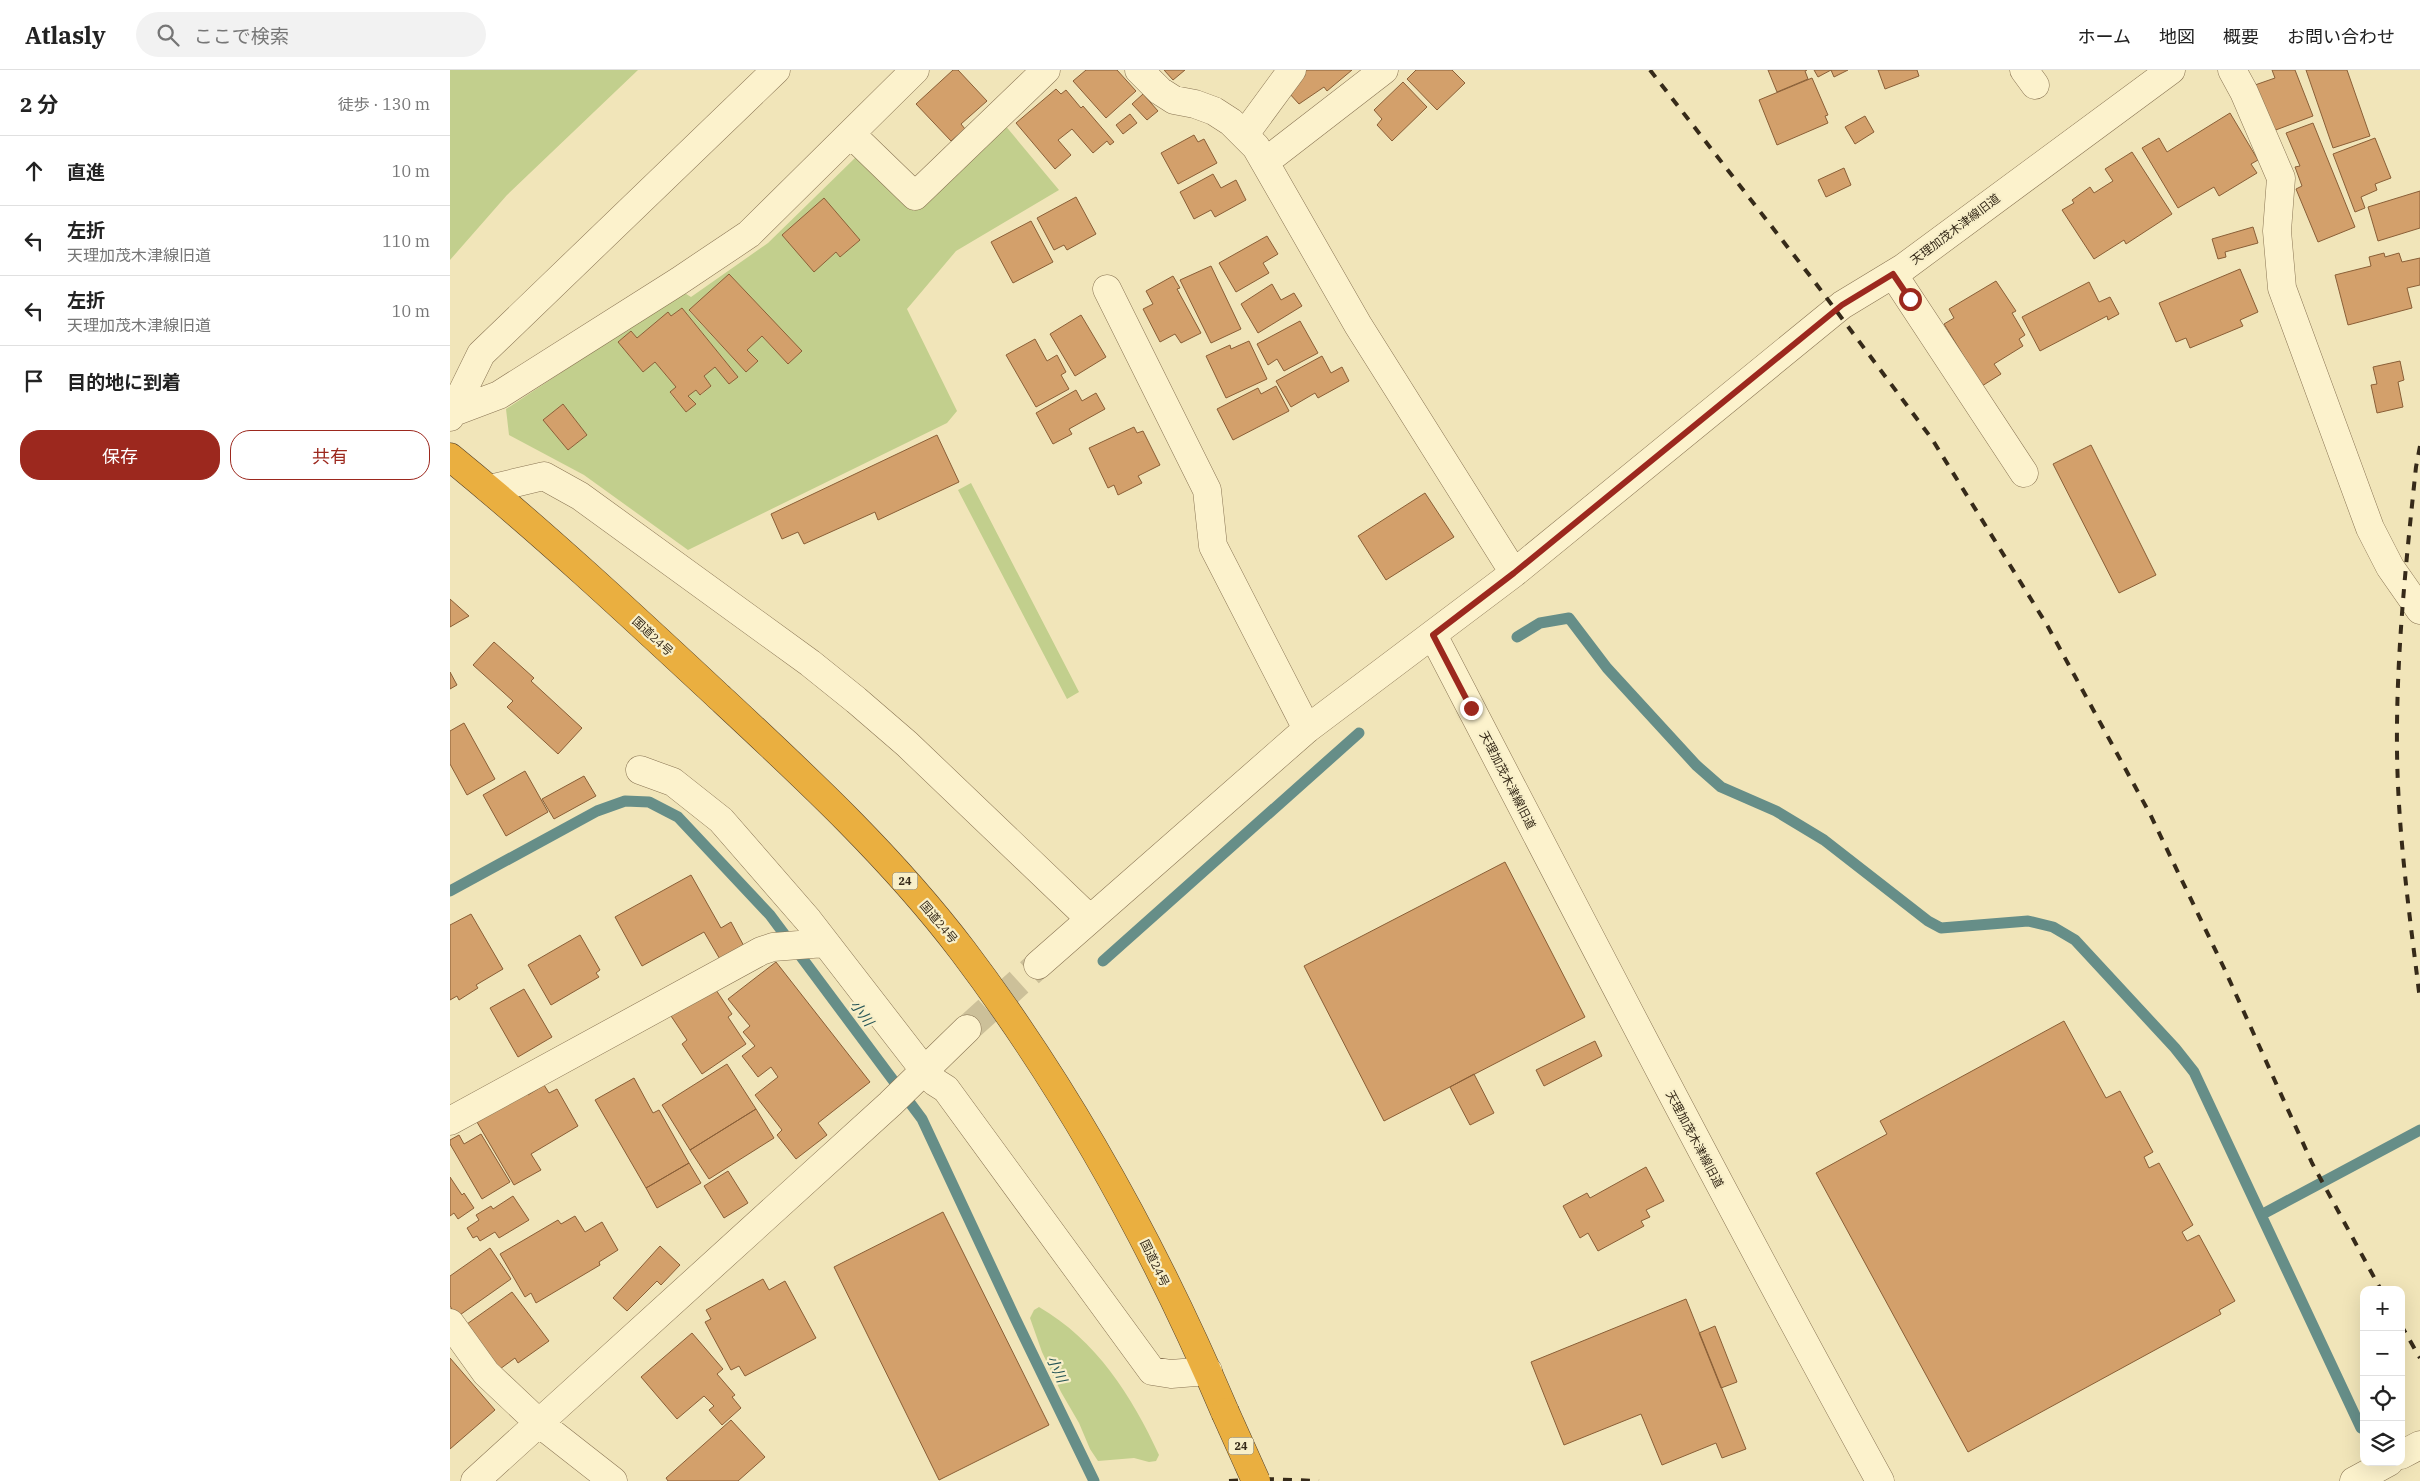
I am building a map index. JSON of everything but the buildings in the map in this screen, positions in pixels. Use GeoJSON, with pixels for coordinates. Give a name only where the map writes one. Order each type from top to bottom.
{"type":"FeatureCollection","features":[{"type":"Feature","properties":{"kind":"highway","name":"国道24号"},"geometry":{"type":"LineString","coordinates":[[450,457],[578,566],[811,783],[865,837],[962,949],[1042,1062],[1080,1122],[1126,1202],[1208,1370],[1256,1481]]}},
{"type":"Feature","properties":{"kind":"street"},"geometry":{"type":"LineString","coordinates":[[452,414],[481,354],[776,70]]}},
{"type":"Feature","properties":{"kind":"street"},"geometry":{"type":"LineString","coordinates":[[452,414],[499,394],[679,281],[749,234],[915,70]]}},
{"type":"Feature","properties":{"kind":"street"},"geometry":{"type":"LineString","coordinates":[[851,134],[915,196],[1046,70]]}},
{"type":"Feature","properties":{"kind":"street"},"geometry":{"type":"LineString","coordinates":[[1139,70],[1160,91],[1174,100],[1195,104],[1214,111],[1245,134],[1265,162],[1358,324],[1514,573]]}},
{"type":"Feature","properties":{"kind":"street"},"geometry":{"type":"LineString","coordinates":[[1245,134],[1292,70]]}},
{"type":"Feature","properties":{"kind":"street"},"geometry":{"type":"LineString","coordinates":[[1265,162],[1384,70]]}},
{"type":"Feature","properties":{"kind":"street","name":"天理加茂木津線旧道"},"geometry":{"type":"LineString","coordinates":[[1880,1481],[1763,1269],[1433,635],[1514,573],[1828,316],[1893,274],[2171,70]]}},
{"type":"Feature","properties":{"kind":"street"},"geometry":{"type":"LineString","coordinates":[[2232,70],[2244,92],[2281,178],[2277,231],[2282,288],[2370,528],[2390,567],[2420,610]]}},
{"type":"Feature","properties":{"kind":"street"},"geometry":{"type":"LineString","coordinates":[[1893,274],[2024,472]]}},
{"type":"Feature","properties":{"kind":"street"},"geometry":{"type":"LineString","coordinates":[[1107,290],[1207,490],[1213,546],[1307,729]]}},
{"type":"Feature","properties":{"kind":"street"},"geometry":{"type":"LineString","coordinates":[[489,489],[544,476],[580,496],[810,663],[856,700],[907,744],[1089,918]]}},
{"type":"Feature","properties":{"kind":"street"},"geometry":{"type":"LineString","coordinates":[[1038,965],[1089,918],[1307,729],[1433,635]]}},
{"type":"Feature","properties":{"kind":"street"},"geometry":{"type":"LineString","coordinates":[[640,770],[673,782],[721,820],[808,920],[820,943],[921,1073],[946,1089],[1152,1371],[1172,1374],[1208,1370]]}},
{"type":"Feature","properties":{"kind":"street"},"geometry":{"type":"LineString","coordinates":[[450,1121],[752,955],[773,947],[820,943]]}},
{"type":"Feature","properties":{"kind":"street"},"geometry":{"type":"LineString","coordinates":[[474,1481],[890,1104],[967,1030]]}},
{"type":"Feature","properties":{"kind":"street"},"geometry":{"type":"LineString","coordinates":[[450,1323],[486,1373],[539,1424],[613,1481]]}},
{"type":"Feature","properties":{"kind":"street"},"geometry":{"type":"LineString","coordinates":[[2405,1453],[2420,1445]]}},
{"type":"Feature","properties":{"kind":"green space"},"geometry":{"type":"Polygon","coordinates":[[[450,70],[638,70],[507,195],[450,260],[450,70]]]}},
{"type":"Feature","properties":{"kind":"green space"},"geometry":{"type":"Polygon","coordinates":[[[1004,124],[1059,190],[956,251],[907,309],[957,411],[947,423],[688,550],[584,475],[509,435],[506,409],[683,292],[691,297],[768,243],[856,157],[914,211],[1004,124]],[[824,199],[782,235],[814,271],[836,252],[840,257],[860,240],[824,199]],[[729,274],[689,311],[746,372],[758,361],[747,350],[762,336],[788,364],[801,351],[729,274]],[[682,308],[671,316],[668,313],[637,338],[631,331],[618,342],[643,372],[655,362],[676,387],[670,393],[686,412],[695,404],[688,396],[696,390],[701,395],[711,386],[704,376],[715,367],[738,377],[682,308]],[[563,404],[543,420],[568,450],[587,435],[563,404]]]}},
{"type":"Feature","properties":{"kind":"green space"},"geometry":{"type":"Polygon","coordinates":[[[971,483],[1079,692],[1067,699],[958,490],[971,483]]]}},
{"type":"Feature","properties":{"kind":"green space"},"geometry":{"type":"Polygon","coordinates":[[[1039,1307],[1059,1320],[1078,1336],[1110,1371],[1137,1412],[1148,1433],[1159,1455],[1156,1461],[1149,1462],[1134,1458],[1098,1461],[1090,1449],[1079,1423],[1061,1392],[1042,1352],[1030,1318],[1034,1310],[1039,1307]]]}},
{"type":"Feature","properties":{"kind":"waterway"},"geometry":{"type":"LineString","coordinates":[[1517,637],[1540,623],[1569,618],[1607,668],[1696,765],[1721,787],[1776,811],[1824,840],[1928,921],[1941,928],[2028,921],[2053,927],[2075,940],[2175,1048],[2194,1072],[2360,1426]]}},
{"type":"Feature","properties":{"kind":"waterway"},"geometry":{"type":"LineString","coordinates":[[1103,961],[1359,733]]}},
{"type":"Feature","properties":{"kind":"waterway","name":"小川"},"geometry":{"type":"LineString","coordinates":[[450,891],[597,811],[625,801],[649,802],[678,817],[770,915],[922,1119],[1094,1481]]}},
{"type":"Feature","properties":{"kind":"waterway"},"geometry":{"type":"LineString","coordinates":[[2261,1215],[2420,1130]]}},
{"type":"Feature","properties":{"kind":"tunnel"},"geometry":{"type":"LineString","coordinates":[[967,1029],[1038,965]]}},
{"type":"Feature","properties":{"kind":"railway"},"geometry":{"type":"LineString","coordinates":[[1650,70],[1814,281],[1932,439],[2047,625],[2150,814],[2224,968],[2312,1163],[2379,1286]]}},
{"type":"Feature","properties":{"kind":"railway"},"geometry":{"type":"LineString","coordinates":[[2420,446],[2416,467],[2402,609],[2397,715],[2398,782],[2402,845],[2420,1000]]}},
{"type":"Feature","properties":{"kind":"railway"},"geometry":{"type":"LineString","coordinates":[[2404,1331],[2420,1358]]}},
{"type":"Feature","properties":{"kind":"railway"},"geometry":{"type":"LineString","coordinates":[[1229,1481],[1266,1479],[1319,1481]]}},
{"type":"Feature","properties":{"kind":"route"},"geometry":{"type":"LineString","coordinates":[[1471,708],[1433,635],[1514,573],[1842,305],[1893,274],[1910,299]]}}]}
